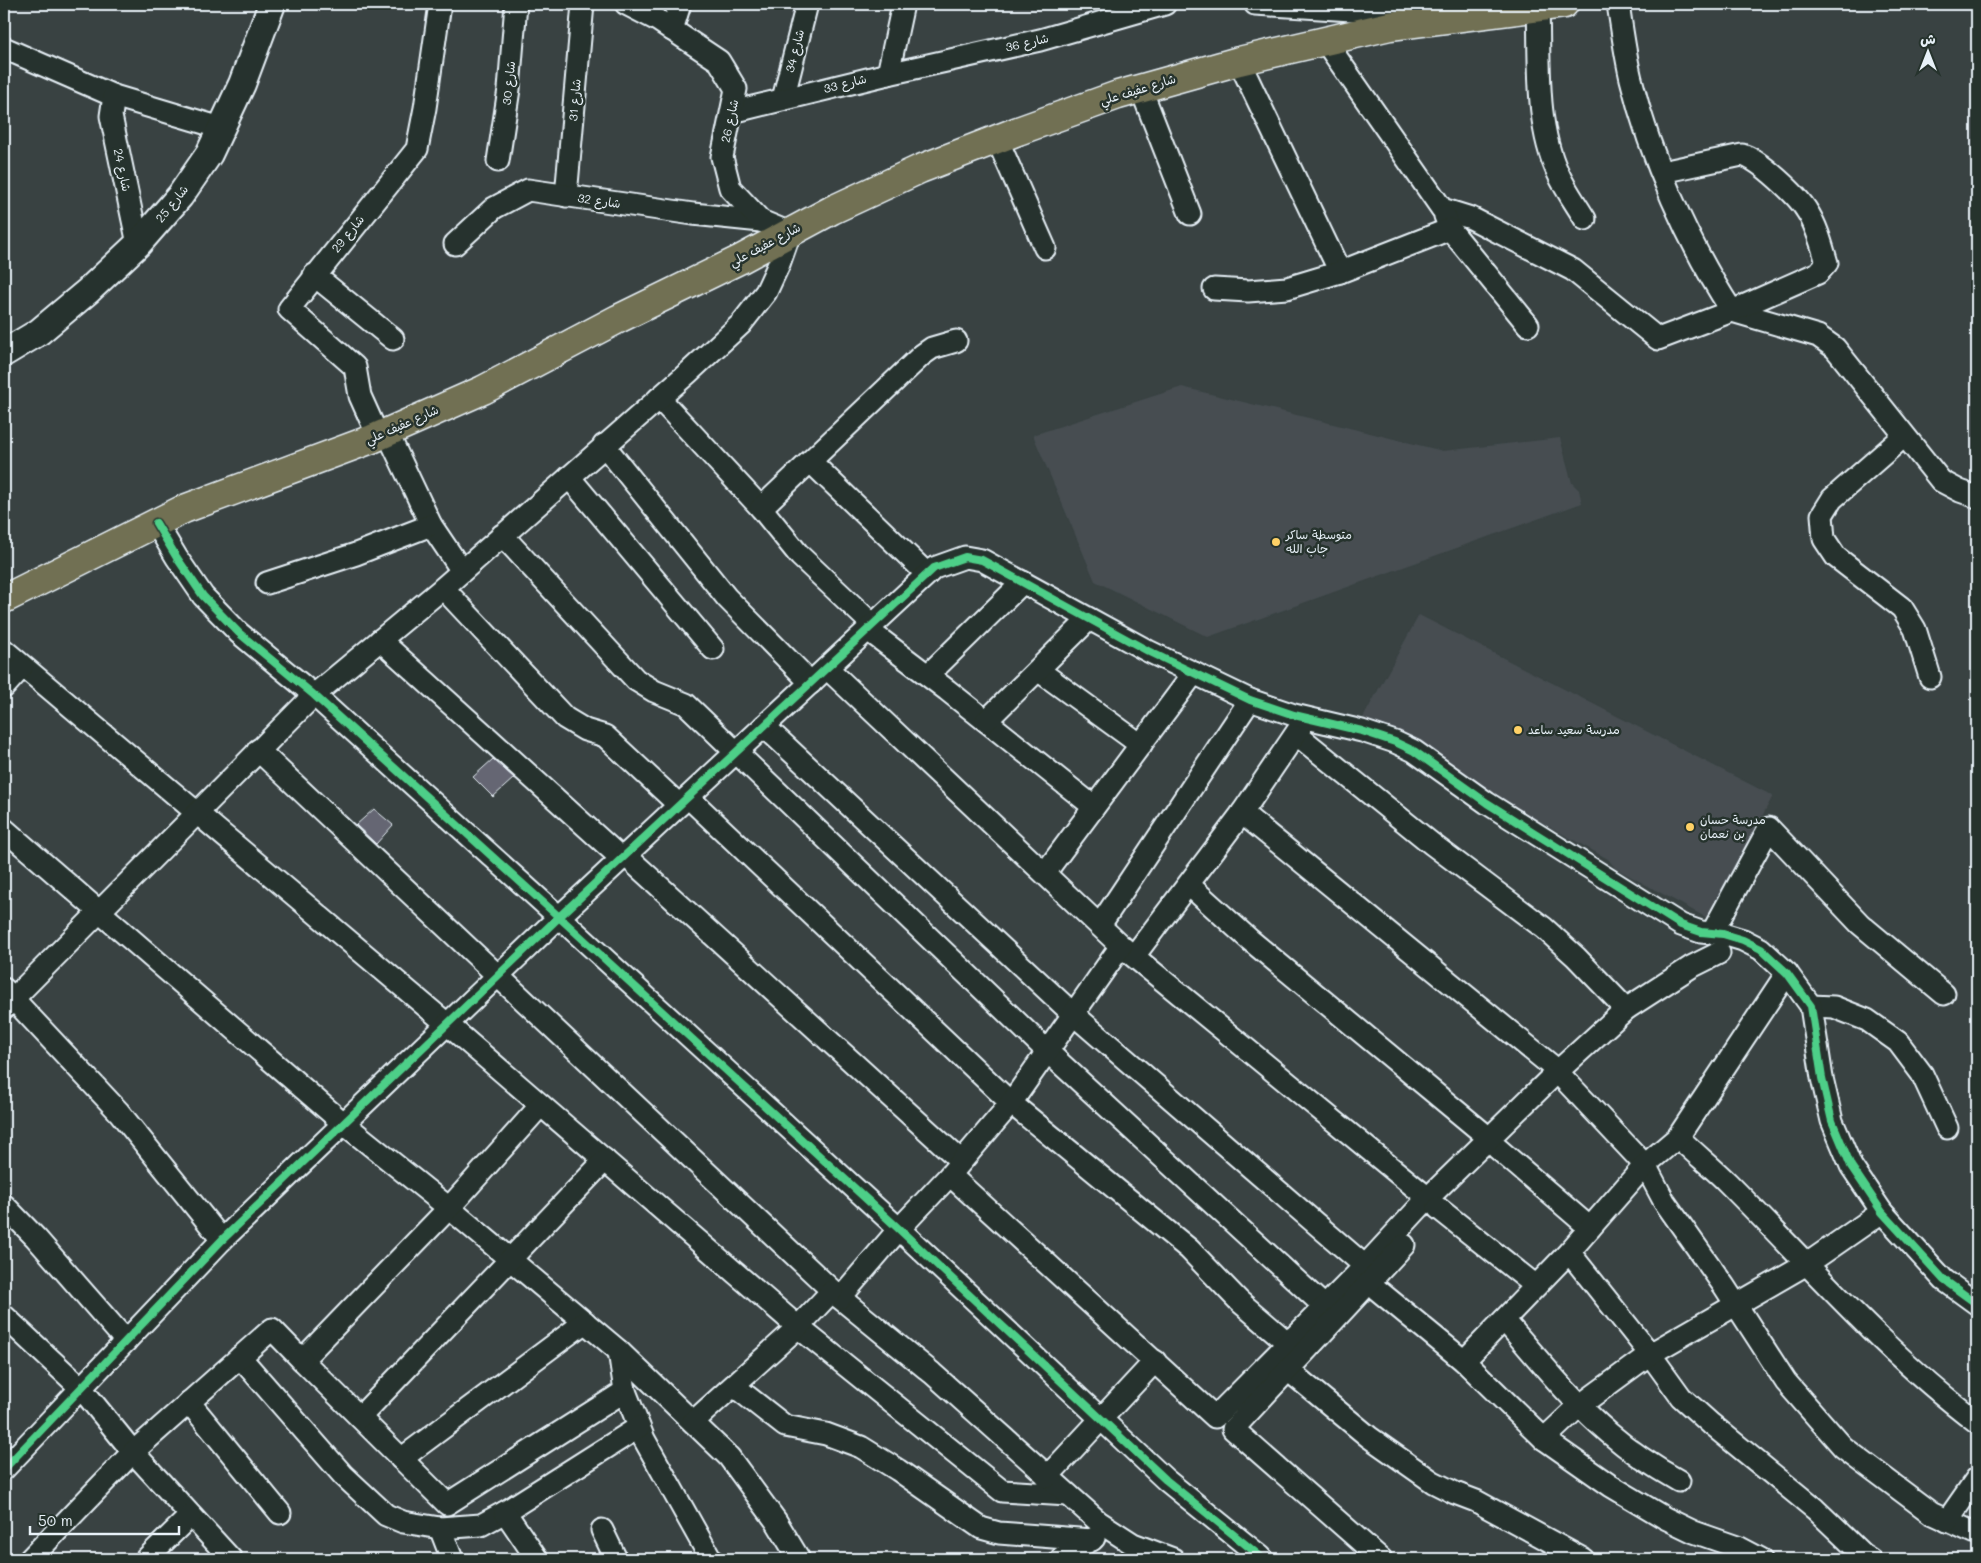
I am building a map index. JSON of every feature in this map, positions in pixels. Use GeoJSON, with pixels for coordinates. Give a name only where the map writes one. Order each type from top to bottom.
{"type":"FeatureCollection","features":[{"type":"Feature","properties":{"kind":"main road","name":"شارع عفيف علي"},"geometry":{"type":"LineString","coordinates":[[4,599],[184,509],[383,434],[483,390],[832,210],[920,169],[997,139],[1118,95],[1239,61],[1390,26],[1551,5]]}},
{"type":"Feature","properties":{"kind":"street","name":"شارع 25"},"geometry":{"type":"LineString","coordinates":[[4,353],[39,332],[88,291],[138,244],[180,196],[209,154],[242,84],[272,4]]}},
{"type":"Feature","properties":{"kind":"street","name":"شارع 29"},"geometry":{"type":"LineString","coordinates":[[383,434],[360,396],[355,367],[288,310],[314,275],[417,149],[440,4]]}},
{"type":"Feature","properties":{"kind":"street","name":"شارع 30"},"geometry":{"type":"LineString","coordinates":[[498,161],[509,89],[516,4]]}},
{"type":"Feature","properties":{"kind":"street","name":"شارع 31"},"geometry":{"type":"LineString","coordinates":[[566,196],[583,4]]}},
{"type":"Feature","properties":{"kind":"street","name":"شارع 26"},"geometry":{"type":"LineString","coordinates":[[626,4],[672,30],[719,61],[736,89],[722,157],[730,188],[761,221],[790,232]]}},
{"type":"Feature","properties":{"kind":"street"},"geometry":{"type":"LineString","coordinates":[[672,30],[680,4]]}},
{"type":"Feature","properties":{"kind":"street","name":"شارع 34"},"geometry":{"type":"LineString","coordinates":[[783,99],[807,4]]}},
{"type":"Feature","properties":{"kind":"street"},"geometry":{"type":"LineString","coordinates":[[888,74],[903,4]]}},
{"type":"Feature","properties":{"kind":"street","name":"شارع 36"},"geometry":{"type":"LineString","coordinates":[[888,74],[1040,40],[1164,4]]}},
{"type":"Feature","properties":{"kind":"street"},"geometry":{"type":"LineString","coordinates":[[1256,4],[1456,17]]}},
{"type":"Feature","properties":{"kind":"street"},"geometry":{"type":"LineString","coordinates":[[1618,4],[1631,78],[1647,136],[1678,212],[1713,283],[1732,312],[1818,336],[1835,348],[1941,481],[1977,497]]}},
{"type":"Feature","properties":{"kind":"street"},"geometry":{"type":"LineString","coordinates":[[1551,5],[1542,111],[1550,153],[1558,174],[1585,219]]}},
{"type":"Feature","properties":{"kind":"street"},"geometry":{"type":"LineString","coordinates":[[1325,41],[1442,209],[1450,229],[1528,325]]}},
{"type":"Feature","properties":{"kind":"street"},"geometry":{"type":"LineString","coordinates":[[4,48],[114,96],[221,128]]}},
{"type":"Feature","properties":{"kind":"street"},"geometry":{"type":"LineString","coordinates":[[1239,61],[1340,272]]}},
{"type":"Feature","properties":{"kind":"street","name":"شارع 33"},"geometry":{"type":"LineString","coordinates":[[732,112],[888,74]]}},
{"type":"Feature","properties":{"kind":"street"},"geometry":{"type":"LineString","coordinates":[[1141,88],[1190,214]]}},
{"type":"Feature","properties":{"kind":"street","name":"شارع 24"},"geometry":{"type":"LineString","coordinates":[[114,96],[111,116],[138,244]]}},
{"type":"Feature","properties":{"kind":"street"},"geometry":{"type":"LineString","coordinates":[[997,139],[1045,248]]}},
{"type":"Feature","properties":{"kind":"street"},"geometry":{"type":"LineString","coordinates":[[1442,209],[1471,218],[1573,270],[1658,339],[1732,312],[1818,273],[1826,263],[1822,245],[1807,211],[1788,190],[1751,158],[1742,155],[1662,172]]}},
{"type":"Feature","properties":{"kind":"street","name":"شارع 32"},"geometry":{"type":"LineString","coordinates":[[455,244],[494,208],[528,190],[693,214],[761,221]]}},
{"type":"Feature","properties":{"kind":"street"},"geometry":{"type":"LineString","coordinates":[[1214,289],[1248,291],[1287,288],[1340,272],[1450,229]]}},
{"type":"Feature","properties":{"kind":"street"},"geometry":{"type":"LineString","coordinates":[[222,1240],[119,1112],[7,998],[99,910],[314,695],[443,588],[740,324],[766,292],[779,264],[790,232]]}},
{"type":"Feature","properties":{"kind":"street"},"geometry":{"type":"LineString","coordinates":[[314,275],[393,339]]}},
{"type":"Feature","properties":{"kind":"street"},"geometry":{"type":"LineString","coordinates":[[761,508],[922,355],[932,348],[956,341]]}},
{"type":"Feature","properties":{"kind":"street"},"geometry":{"type":"LineString","coordinates":[[659,398],[761,508],[800,556],[870,628],[1094,807]]}},
{"type":"Feature","properties":{"kind":"street"},"geometry":{"type":"LineString","coordinates":[[383,434],[431,525],[462,570]]}},
{"type":"Feature","properties":{"kind":"street"},"geometry":{"type":"LineString","coordinates":[[1904,436],[1832,499],[1822,515],[1824,539],[1836,557],[1902,608],[1914,629],[1930,677]]}},
{"type":"Feature","properties":{"kind":"street"},"geometry":{"type":"LineString","coordinates":[[604,445],[727,598],[811,683]]}},
{"type":"Feature","properties":{"kind":"street"},"geometry":{"type":"LineString","coordinates":[[810,462],[927,574]]}},
{"type":"Feature","properties":{"kind":"street"},"geometry":{"type":"LineString","coordinates":[[569,476],[713,650]]}},
{"type":"Feature","properties":{"kind":"street"},"geometry":{"type":"LineString","coordinates":[[156,523],[176,558],[203,596],[239,633],[314,695],[559,917],[898,1229],[1166,1480],[1261,1557]]}},
{"type":"Feature","properties":{"kind":"street"},"geometry":{"type":"LineString","coordinates":[[267,583],[295,572],[356,554],[431,525]]}},
{"type":"Feature","properties":{"kind":"street"},"geometry":{"type":"LineString","coordinates":[[502,535],[636,680],[654,691],[686,704],[1047,1051],[1324,1306]]}},
{"type":"Feature","properties":{"kind":"street"},"geometry":{"type":"LineString","coordinates":[[4,1469],[222,1240],[559,917],[927,574],[934,568],[965,557],[982,560],[1148,651],[1301,726],[1432,844],[1544,928],[1576,957],[1626,1009]]}},
{"type":"Feature","properties":{"kind":"street"},"geometry":{"type":"LineString","coordinates":[[928,675],[1024,582]]}},
{"type":"Feature","properties":{"kind":"street"},"geometry":{"type":"LineString","coordinates":[[443,588],[565,718],[586,730],[605,736],[684,801],[1010,1103],[1189,1249],[1239,1301],[1288,1343]]}},
{"type":"Feature","properties":{"kind":"street"},"geometry":{"type":"LineString","coordinates":[[986,721],[1089,618]]}},
{"type":"Feature","properties":{"kind":"street"},"geometry":{"type":"LineString","coordinates":[[380,640],[624,857],[956,1168],[1155,1361],[1215,1416],[1324,1306],[1367,1275]]}},
{"type":"Feature","properties":{"kind":"street"},"geometry":{"type":"LineString","coordinates":[[4,650],[447,1024],[798,1327],[1002,1491],[1068,1495]]}},
{"type":"Feature","properties":{"kind":"street"},"geometry":{"type":"LineString","coordinates":[[4,687],[22,666]]}},
{"type":"Feature","properties":{"kind":"street"},"geometry":{"type":"LineString","coordinates":[[827,668],[1128,951],[1536,1286]]}},
{"type":"Feature","properties":{"kind":"street"},"geometry":{"type":"LineString","coordinates":[[1038,670],[1141,745]]}},
{"type":"Feature","properties":{"kind":"street"},"geometry":{"type":"LineString","coordinates":[[1045,873],[1194,673]]}},
{"type":"Feature","properties":{"kind":"street"},"geometry":{"type":"LineString","coordinates":[[1100,925],[1250,700]]}},
{"type":"Feature","properties":{"kind":"street"},"geometry":{"type":"LineString","coordinates":[[764,726],[1072,1013],[1464,1361],[1544,1439],[1611,1486],[1665,1518],[1694,1532],[1740,1548],[1762,1559]]}},
{"type":"Feature","properties":{"kind":"street"},"geometry":{"type":"LineString","coordinates":[[693,1422],[836,1295],[956,1168],[1010,1103],[1072,1013],[1189,885],[1242,813],[1301,726]]}},
{"type":"Feature","properties":{"kind":"street"},"geometry":{"type":"LineString","coordinates":[[1301,726],[1378,736],[1414,751],[1487,803],[1681,925],[1701,932],[1743,940],[1760,949],[1788,973],[1811,1006],[1822,1078],[1832,1121],[1851,1166],[1882,1212],[1944,1280],[1977,1304]]}},
{"type":"Feature","properties":{"kind":"street"},"geometry":{"type":"LineString","coordinates":[[258,750],[836,1295],[932,1374],[1068,1495],[1100,1534]]}},
{"type":"Feature","properties":{"kind":"street"},"geometry":{"type":"LineString","coordinates":[[1242,813],[1561,1075],[1645,1165],[1664,1202],[1736,1304],[1786,1382],[1843,1447],[1931,1513],[1977,1534]]}},
{"type":"Feature","properties":{"kind":"street"},"geometry":{"type":"LineString","coordinates":[[1561,1075],[1618,1031],[1694,982],[1719,953],[1722,935],[1770,828],[1860,924],[1944,994]]}},
{"type":"Feature","properties":{"kind":"street"},"geometry":{"type":"LineString","coordinates":[[4,829],[344,1123],[449,1208],[619,1351],[730,1457],[776,1521],[799,1559]]}},
{"type":"Feature","properties":{"kind":"street"},"geometry":{"type":"LineString","coordinates":[[1189,885],[1250,940],[1493,1143],[1590,1228]]}},
{"type":"Feature","properties":{"kind":"street"},"geometry":{"type":"LineString","coordinates":[[1381,1559],[1234,1429],[1288,1370],[1367,1275],[1433,1203],[1626,1009],[1691,967],[1719,953]]}},
{"type":"Feature","properties":{"kind":"street"},"geometry":{"type":"LineString","coordinates":[[1464,1361],[1569,1252],[1645,1165],[1678,1137],[1788,973]]}},
{"type":"Feature","properties":{"kind":"street"},"geometry":{"type":"LineString","coordinates":[[1811,1006],[1834,1008],[1867,1020],[1898,1042],[1922,1074],[1947,1128]]}},
{"type":"Feature","properties":{"kind":"street"},"geometry":{"type":"LineString","coordinates":[[302,1360],[449,1208],[541,1106]]}},
{"type":"Feature","properties":{"kind":"street"},"geometry":{"type":"LineString","coordinates":[[1678,1137],[1727,1182],[1897,1353],[1947,1399],[1977,1422]]}},
{"type":"Feature","properties":{"kind":"street"},"geometry":{"type":"LineString","coordinates":[[360,1418],[605,1160]]}},
{"type":"Feature","properties":{"kind":"street"},"geometry":{"type":"LineString","coordinates":[[4,1204],[126,1341]]}},
{"type":"Feature","properties":{"kind":"street"},"geometry":{"type":"LineString","coordinates":[[1544,1439],[1579,1406],[1650,1354],[1807,1264],[1882,1212]]}},
{"type":"Feature","properties":{"kind":"street"},"geometry":{"type":"LineString","coordinates":[[1569,1252],[1650,1354],[1681,1397],[1711,1424],[1816,1509],[1862,1554],[1870,1559]]}},
{"type":"Feature","properties":{"kind":"street"},"geometry":{"type":"LineString","coordinates":[[4,1316],[81,1388],[133,1452],[231,1559]]}},
{"type":"Feature","properties":{"kind":"street"},"geometry":{"type":"LineString","coordinates":[[1504,1320],[1579,1406],[1608,1433],[1643,1460],[1679,1481]]}},
{"type":"Feature","properties":{"kind":"street"},"geometry":{"type":"LineString","coordinates":[[401,1459],[585,1322]]}},
{"type":"Feature","properties":{"kind":"street"},"geometry":{"type":"LineString","coordinates":[[30,1559],[133,1452],[272,1329],[447,1504],[625,1391]]}},
{"type":"Feature","properties":{"kind":"street"},"geometry":{"type":"LineString","coordinates":[[619,1351],[625,1391],[639,1427],[648,1447],[711,1559]]}},
{"type":"Feature","properties":{"kind":"street"},"geometry":{"type":"LineString","coordinates":[[240,1357],[343,1475],[386,1516],[403,1522],[440,1528],[481,1525],[505,1512],[639,1427]]}},
{"type":"Feature","properties":{"kind":"street"},"geometry":{"type":"LineString","coordinates":[[1047,1477],[1155,1361]]}},
{"type":"Feature","properties":{"kind":"street"},"geometry":{"type":"LineString","coordinates":[[1288,1370],[1369,1437],[1433,1482],[1455,1494],[1476,1501],[1583,1559]]}},
{"type":"Feature","properties":{"kind":"street"},"geometry":{"type":"LineString","coordinates":[[734,1386],[785,1426],[826,1434],[861,1447],[982,1528],[999,1533],[1100,1534],[1173,1559]]}},
{"type":"Feature","properties":{"kind":"street"},"geometry":{"type":"LineString","coordinates":[[189,1402],[280,1513]]}},
{"type":"Feature","properties":{"kind":"street"},"geometry":{"type":"LineString","coordinates":[[1947,1521],[1977,1478]]}},
{"type":"Feature","properties":{"kind":"street"},"geometry":{"type":"LineString","coordinates":[[505,1512],[537,1559]]}},
{"type":"Feature","properties":{"kind":"street"},"geometry":{"type":"LineString","coordinates":[[146,1559],[190,1516]]}},
{"type":"Feature","properties":{"kind":"street"},"geometry":{"type":"LineString","coordinates":[[440,1528],[452,1559]]}},
{"type":"Feature","properties":{"kind":"street"},"geometry":{"type":"LineString","coordinates":[[602,1530],[616,1559]]}},
{"type":"Feature","properties":{"kind":"street"},"geometry":{"type":"LineString","coordinates":[[1061,1559],[1100,1534]]}},
{"type":"Feature","properties":{"kind":"shaded area","name":"متوسطة ساكر جاب الله"},"geometry":{"type":"Polygon","coordinates":[[[1182,387],[1443,451],[1560,438],[1572,483],[1579,490],[1582,503],[1208,637],[1095,581],[1033,435],[1182,387]]]}},
{"type":"Feature","properties":{"kind":"shaded area","name":"مدرسة سعيد ساعد"},"geometry":{"type":"Polygon","coordinates":[[[1419,615],[1773,796],[1707,918],[1615,868],[1608,859],[1506,803],[1422,742],[1363,718],[1419,615]]]}},
{"type":"Feature","properties":{"kind":"building"},"geometry":{"type":"Polygon","coordinates":[[[493,759],[514,778],[493,797],[473,777],[493,759]]]}},
{"type":"Feature","properties":{"kind":"building"},"geometry":{"type":"Polygon","coordinates":[[[374,809],[393,825],[376,844],[356,825],[374,809]]]}},
{"type":"Feature","properties":{"kind":"cycle path"},"geometry":{"type":"LineString","coordinates":[[156,523],[203,596],[239,633],[314,695],[559,917],[899,1229],[1166,1480],[1261,1557]]}},
{"type":"Feature","properties":{"kind":"cycle path"},"geometry":{"type":"LineString","coordinates":[[4,1469],[222,1240],[559,917],[934,568],[965,557],[982,560],[1148,651],[1250,700],[1294,715],[1362,731],[1395,742],[1414,751],[1487,803],[1681,925],[1701,932],[1723,934],[1743,940],[1761,949],[1787,973],[1811,1006],[1822,1078],[1832,1121],[1851,1166],[1882,1212],[1944,1280],[1977,1304]]}},
{"type":"Feature","properties":{"kind":"place","name":"متوسطة ساكر جاب الله"},"geometry":{"type":"Point","coordinates":[1276,542]}},
{"type":"Feature","properties":{"kind":"place","name":"مدرسة سعيد ساعد"},"geometry":{"type":"Point","coordinates":[1518,730]}},
{"type":"Feature","properties":{"kind":"place","name":"مدرسة حسان بن نعمان"},"geometry":{"type":"Point","coordinates":[1690,827]}}]}
